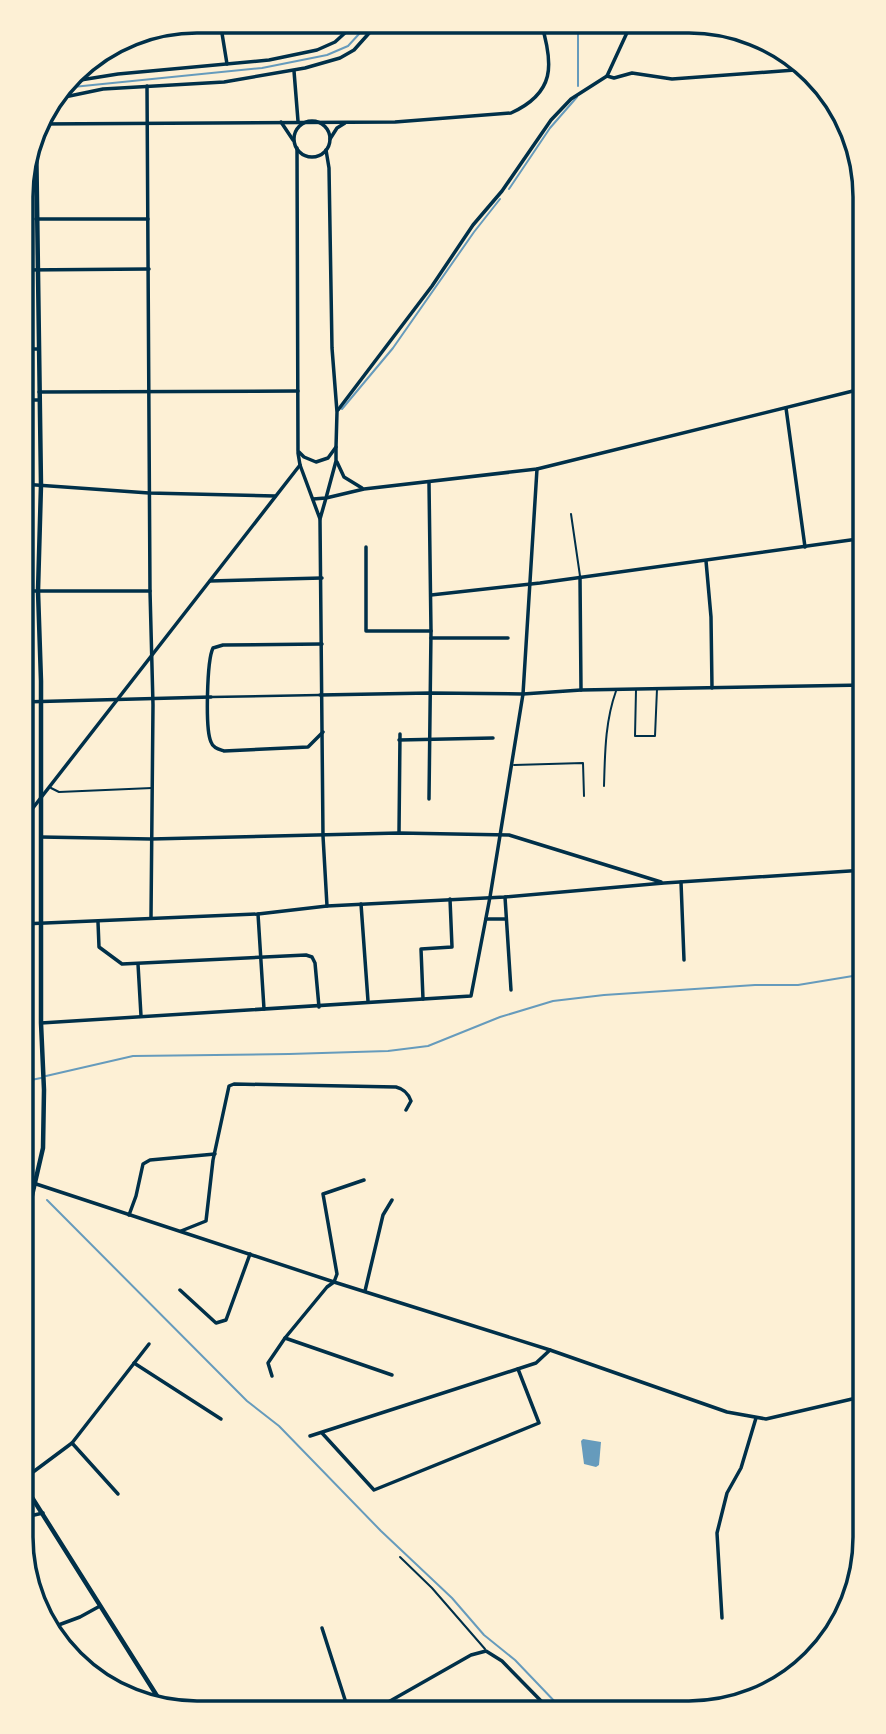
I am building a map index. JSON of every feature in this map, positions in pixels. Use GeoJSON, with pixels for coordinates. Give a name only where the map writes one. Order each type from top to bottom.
{"type":"FeatureCollection","features":[{"type":"Feature","properties":{"kind":"street"},"geometry":{"type":"LineString","coordinates":[[51,124],[395,122],[511,113],[538,97],[545,85],[550,67],[549,47],[545,33]]}},
{"type":"Feature","properties":{"kind":"street"},"geometry":{"type":"LineString","coordinates":[[337,412],[432,286],[474,225],[510,181],[557,113],[571,99],[607,76],[627,33]]}},
{"type":"Feature","properties":{"kind":"street"},"geometry":{"type":"LineString","coordinates":[[222,34],[227,65]]}},
{"type":"Feature","properties":{"kind":"street"},"geometry":{"type":"LineString","coordinates":[[83,80],[269,60],[317,50],[335,42],[344,34]]}},
{"type":"Feature","properties":{"kind":"street"},"geometry":{"type":"LineString","coordinates":[[69,96],[103,89],[224,82],[294,70],[340,58],[354,50],[369,34]]}},
{"type":"Feature","properties":{"kind":"street"},"geometry":{"type":"LineString","coordinates":[[294,70],[298,121]]}},
{"type":"Feature","properties":{"kind":"street"},"geometry":{"type":"LineString","coordinates":[[607,76],[614,78],[632,73],[672,79],[792,70]]}},
{"type":"Feature","properties":{"kind":"street"},"geometry":{"type":"LineString","coordinates":[[147,86],[153,698],[151,917]]}},
{"type":"Feature","properties":{"kind":"street"},"geometry":{"type":"LineString","coordinates":[[294,143],[296,131],[310,121],[326,128],[330,139]]}},
{"type":"Feature","properties":{"kind":"street"},"geometry":{"type":"LineString","coordinates":[[296,148],[311,157],[322,154],[337,128],[346,121]]}},
{"type":"Feature","properties":{"kind":"street"},"geometry":{"type":"LineString","coordinates":[[281,122],[294,143],[298,156],[298,451],[300,465],[320,519]]}},
{"type":"Feature","properties":{"kind":"street"},"geometry":{"type":"LineString","coordinates":[[326,150],[330,169],[332,348],[337,412],[336,461],[320,519],[323,836],[327,906]]}},
{"type":"Feature","properties":{"kind":"street"},"geometry":{"type":"LineString","coordinates":[[33,1192],[43,1148],[44,1090],[41,1023],[41,701],[38,591],[41,485],[36,171]]}},
{"type":"Feature","properties":{"kind":"street"},"geometry":{"type":"LineString","coordinates":[[36,219],[148,219]]}},
{"type":"Feature","properties":{"kind":"street"},"geometry":{"type":"LineString","coordinates":[[33,272],[149,269]]}},
{"type":"Feature","properties":{"kind":"street"},"geometry":{"type":"LineString","coordinates":[[33,349],[38,349]]}},
{"type":"Feature","properties":{"kind":"street"},"geometry":{"type":"LineString","coordinates":[[39,392],[298,391]]}},
{"type":"Feature","properties":{"kind":"street"},"geometry":{"type":"LineString","coordinates":[[313,499],[364,489],[537,470],[853,391]]}},
{"type":"Feature","properties":{"kind":"street"},"geometry":{"type":"LineString","coordinates":[[33,400],[40,400]]}},
{"type":"Feature","properties":{"kind":"street"},"geometry":{"type":"LineString","coordinates":[[786,408],[804,547]]}},
{"type":"Feature","properties":{"kind":"street"},"geometry":{"type":"LineString","coordinates":[[298,451],[303,457],[316,462],[328,458],[337,447]]}},
{"type":"Feature","properties":{"kind":"street"},"geometry":{"type":"LineString","coordinates":[[336,461],[344,477],[364,489]]}},
{"type":"Feature","properties":{"kind":"street"},"geometry":{"type":"LineString","coordinates":[[33,808],[300,465]]}},
{"type":"Feature","properties":{"kind":"street"},"geometry":{"type":"LineString","coordinates":[[41,1023],[471,996],[513,765],[523,694],[537,470]]}},
{"type":"Feature","properties":{"kind":"street"},"geometry":{"type":"LineString","coordinates":[[429,483],[429,799]]}},
{"type":"Feature","properties":{"kind":"street"},"geometry":{"type":"LineString","coordinates":[[33,485],[149,494],[276,496]]}},
{"type":"Feature","properties":{"kind":"street"},"geometry":{"type":"LineString","coordinates":[[431,595],[853,540]]}},
{"type":"Feature","properties":{"kind":"street"},"geometry":{"type":"LineString","coordinates":[[366,547],[366,631],[431,631]]}},
{"type":"Feature","properties":{"kind":"street"},"geometry":{"type":"LineString","coordinates":[[706,560],[711,617],[712,688]]}},
{"type":"Feature","properties":{"kind":"street"},"geometry":{"type":"LineString","coordinates":[[580,577],[581,690]]}},
{"type":"Feature","properties":{"kind":"street"},"geometry":{"type":"LineString","coordinates":[[210,581],[321,578]]}},
{"type":"Feature","properties":{"kind":"street"},"geometry":{"type":"LineString","coordinates":[[33,591],[150,591]]}},
{"type":"Feature","properties":{"kind":"street"},"geometry":{"type":"LineString","coordinates":[[431,638],[508,638]]}},
{"type":"Feature","properties":{"kind":"street"},"geometry":{"type":"LineString","coordinates":[[322,644],[223,645],[213,648],[210,655],[209,739],[213,747],[224,751],[308,747],[324,732]]}},
{"type":"Feature","properties":{"kind":"street"},"geometry":{"type":"LineString","coordinates":[[33,701],[430,693],[523,694],[581,690],[853,685]]}},
{"type":"Feature","properties":{"kind":"street"},"geometry":{"type":"LineString","coordinates":[[399,833],[399,737],[493,738]]}},
{"type":"Feature","properties":{"kind":"street"},"geometry":{"type":"LineString","coordinates":[[41,837],[151,839],[399,833],[509,835],[664,883]]}},
{"type":"Feature","properties":{"kind":"street"},"geometry":{"type":"LineString","coordinates":[[33,924],[258,914],[327,906],[505,897],[853,871]]}},
{"type":"Feature","properties":{"kind":"street"},"geometry":{"type":"LineString","coordinates":[[681,882],[684,960]]}},
{"type":"Feature","properties":{"kind":"street"},"geometry":{"type":"LineString","coordinates":[[505,897],[511,990]]}},
{"type":"Feature","properties":{"kind":"street"},"geometry":{"type":"LineString","coordinates":[[423,999],[421,949],[452,947],[450,899]]}},
{"type":"Feature","properties":{"kind":"street"},"geometry":{"type":"LineString","coordinates":[[361,904],[368,1001]]}},
{"type":"Feature","properties":{"kind":"street"},"geometry":{"type":"LineString","coordinates":[[258,914],[264,1009]]}},
{"type":"Feature","properties":{"kind":"street"},"geometry":{"type":"LineString","coordinates":[[486,919],[506,919]]}},
{"type":"Feature","properties":{"kind":"street"},"geometry":{"type":"LineString","coordinates":[[98,922],[99,947],[122,964],[306,955],[312,957],[315,963],[319,1007]]}},
{"type":"Feature","properties":{"kind":"street"},"geometry":{"type":"LineString","coordinates":[[138,964],[141,1016]]}},
{"type":"Feature","properties":{"kind":"street"},"geometry":{"type":"LineString","coordinates":[[180,1232],[206,1221],[215,1154],[226,1090],[229,1086],[396,1087],[404,1089],[409,1095],[411,1101],[406,1110]]}},
{"type":"Feature","properties":{"kind":"street"},"geometry":{"type":"LineString","coordinates":[[129,1215],[144,1164],[150,1160],[215,1154]]}},
{"type":"Feature","properties":{"kind":"street"},"geometry":{"type":"LineString","coordinates":[[272,1376],[268,1363],[285,1338],[334,1282],[337,1274],[323,1194],[364,1180]]}},
{"type":"Feature","properties":{"kind":"street"},"geometry":{"type":"LineString","coordinates":[[35,1183],[550,1350],[727,1412],[766,1419],[852,1399]]}},
{"type":"Feature","properties":{"kind":"street"},"geometry":{"type":"LineString","coordinates":[[365,1291],[383,1215],[392,1200]]}},
{"type":"Feature","properties":{"kind":"street"},"geometry":{"type":"LineString","coordinates":[[180,1290],[216,1323],[226,1320],[250,1254]]}},
{"type":"Feature","properties":{"kind":"street"},"geometry":{"type":"LineString","coordinates":[[285,1338],[392,1375]]}},
{"type":"Feature","properties":{"kind":"street"},"geometry":{"type":"LineString","coordinates":[[33,1472],[72,1443],[149,1344]]}},
{"type":"Feature","properties":{"kind":"street"},"geometry":{"type":"LineString","coordinates":[[310,1437],[536,1363],[550,1350]]}},
{"type":"Feature","properties":{"kind":"street"},"geometry":{"type":"LineString","coordinates":[[134,1363],[220,1419]]}},
{"type":"Feature","properties":{"kind":"street"},"geometry":{"type":"LineString","coordinates":[[322,1433],[374,1490],[539,1423],[518,1369]]}},
{"type":"Feature","properties":{"kind":"street"},"geometry":{"type":"LineString","coordinates":[[722,1618],[717,1533],[727,1493],[741,1468],[756,1418]]}},
{"type":"Feature","properties":{"kind":"street"},"geometry":{"type":"LineString","coordinates":[[72,1443],[118,1494]]}},
{"type":"Feature","properties":{"kind":"street"},"geometry":{"type":"LineString","coordinates":[[33,1498],[157,1695]]}},
{"type":"Feature","properties":{"kind":"street"},"geometry":{"type":"LineString","coordinates":[[33,1515],[43,1513]]}},
{"type":"Feature","properties":{"kind":"street"},"geometry":{"type":"LineString","coordinates":[[59,1625],[100,1606]]}},
{"type":"Feature","properties":{"kind":"street"},"geometry":{"type":"LineString","coordinates":[[322,1628],[345,1701]]}},
{"type":"Feature","properties":{"kind":"street"},"geometry":{"type":"LineString","coordinates":[[390,1701],[471,1655],[486,1651],[502,1661],[541,1701]]}},
{"type":"Feature","properties":{"kind":"lane"},"geometry":{"type":"LineString","coordinates":[[571,514],[580,577]]}},
{"type":"Feature","properties":{"kind":"lane"},"geometry":{"type":"LineString","coordinates":[[636,689],[635,736],[655,736],[657,689]]}},
{"type":"Feature","properties":{"kind":"lane"},"geometry":{"type":"LineString","coordinates":[[604,786],[606,732],[616,690]]}},
{"type":"Feature","properties":{"kind":"lane"},"geometry":{"type":"LineString","coordinates":[[513,765],[583,763],[584,796]]}},
{"type":"Feature","properties":{"kind":"lane"},"geometry":{"type":"LineString","coordinates":[[49,787],[59,792],[153,788]]}},
{"type":"Feature","properties":{"kind":"lane"},"geometry":{"type":"LineString","coordinates":[[400,1557],[458,1616],[486,1651]]}},
{"type":"Feature","properties":{"kind":"water"},"geometry":{"type":"Polygon","coordinates":[[[583,1439],[601,1442],[599,1465],[596,1467],[584,1464],[583,1439]]]}},
{"type":"Feature","properties":{"kind":"waterway"},"geometry":{"type":"LineString","coordinates":[[578,33],[578,86]]}},
{"type":"Feature","properties":{"kind":"waterway"},"geometry":{"type":"LineString","coordinates":[[76,87],[262,68],[327,55],[348,46],[359,34]]}},
{"type":"Feature","properties":{"kind":"waterway"},"geometry":{"type":"LineString","coordinates":[[509,189],[550,128],[577,97]]}},
{"type":"Feature","properties":{"kind":"waterway"},"geometry":{"type":"LineString","coordinates":[[342,409],[393,348],[500,199]]}},
{"type":"Feature","properties":{"kind":"waterway"},"geometry":{"type":"LineString","coordinates":[[46,1076],[133,1056],[388,1051],[428,1046],[500,1017],[553,1001],[755,985],[798,985],[852,976]]}},
{"type":"Feature","properties":{"kind":"waterway"},"geometry":{"type":"LineString","coordinates":[[33,1080],[41,1078]]}},
{"type":"Feature","properties":{"kind":"waterway"},"geometry":{"type":"LineString","coordinates":[[47,1200],[247,1401],[279,1426],[381,1531],[452,1598],[484,1635],[515,1660],[554,1701]]}}]}
